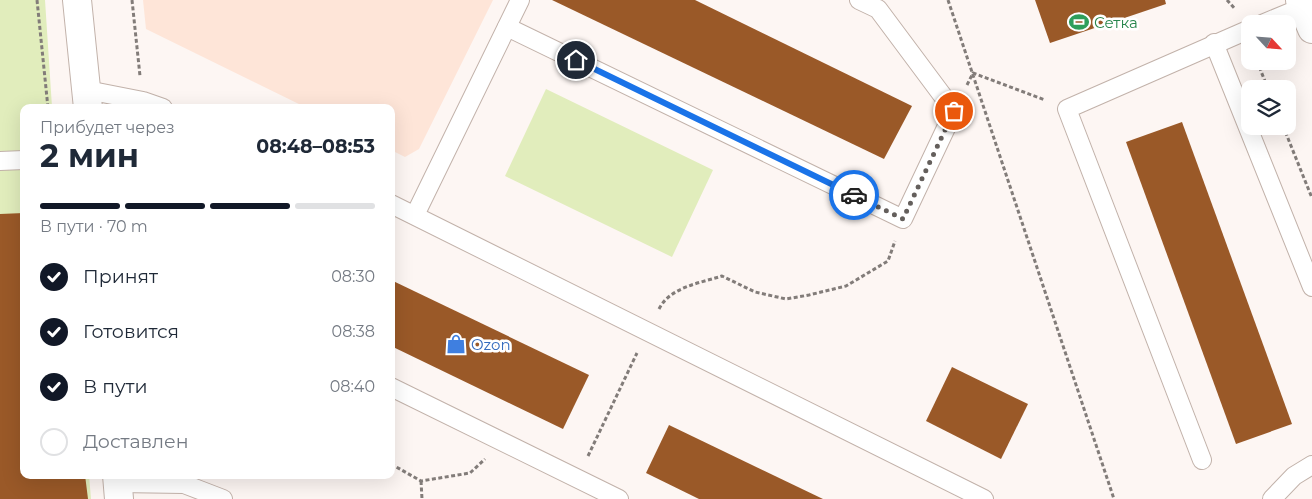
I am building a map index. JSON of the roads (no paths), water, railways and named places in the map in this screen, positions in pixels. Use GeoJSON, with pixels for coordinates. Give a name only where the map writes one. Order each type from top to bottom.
{"type":"FeatureCollection","features":[{"type":"Feature","properties":{"kind":"street"},"geometry":{"type":"LineString","coordinates":[[77,0],[88,99]]}},
{"type":"Feature","properties":{"kind":"lane"},"geometry":{"type":"LineString","coordinates":[[415,215],[520,0]]}},
{"type":"Feature","properties":{"kind":"lane"},"geometry":{"type":"LineString","coordinates":[[507,27],[903,219],[954,111],[878,9],[859,0]]}},
{"type":"Feature","properties":{"kind":"lane"},"geometry":{"type":"LineString","coordinates":[[1202,460],[1067,109],[1241,33]]}},
{"type":"Feature","properties":{"kind":"lane"},"geometry":{"type":"LineString","coordinates":[[1214,44],[1312,287]]}},
{"type":"Feature","properties":{"kind":"lane"},"geometry":{"type":"LineString","coordinates":[[88,99],[143,101],[152,104]]}},
{"type":"Feature","properties":{"kind":"lane"},"geometry":{"type":"LineString","coordinates":[[0,161],[20,160]]}},
{"type":"Feature","properties":{"kind":"lane"},"geometry":{"type":"LineString","coordinates":[[395,206],[984,499]]}},
{"type":"Feature","properties":{"kind":"lane"},"geometry":{"type":"LineString","coordinates":[[395,389],[619,499]]}},
{"type":"Feature","properties":{"kind":"lane"},"geometry":{"type":"LineString","coordinates":[[1272,499],[1294,476],[1312,465]]}},
{"type":"Feature","properties":{"kind":"lane"},"geometry":{"type":"LineString","coordinates":[[118,486],[184,484],[223,499]]}},
{"type":"Feature","properties":{"kind":"place","name":"Сетка"},"geometry":{"type":"Point","coordinates":[1079,22]}},
{"type":"Feature","properties":{"kind":"place","name":"Ozon"},"geometry":{"type":"Point","coordinates":[456,344]}}]}
